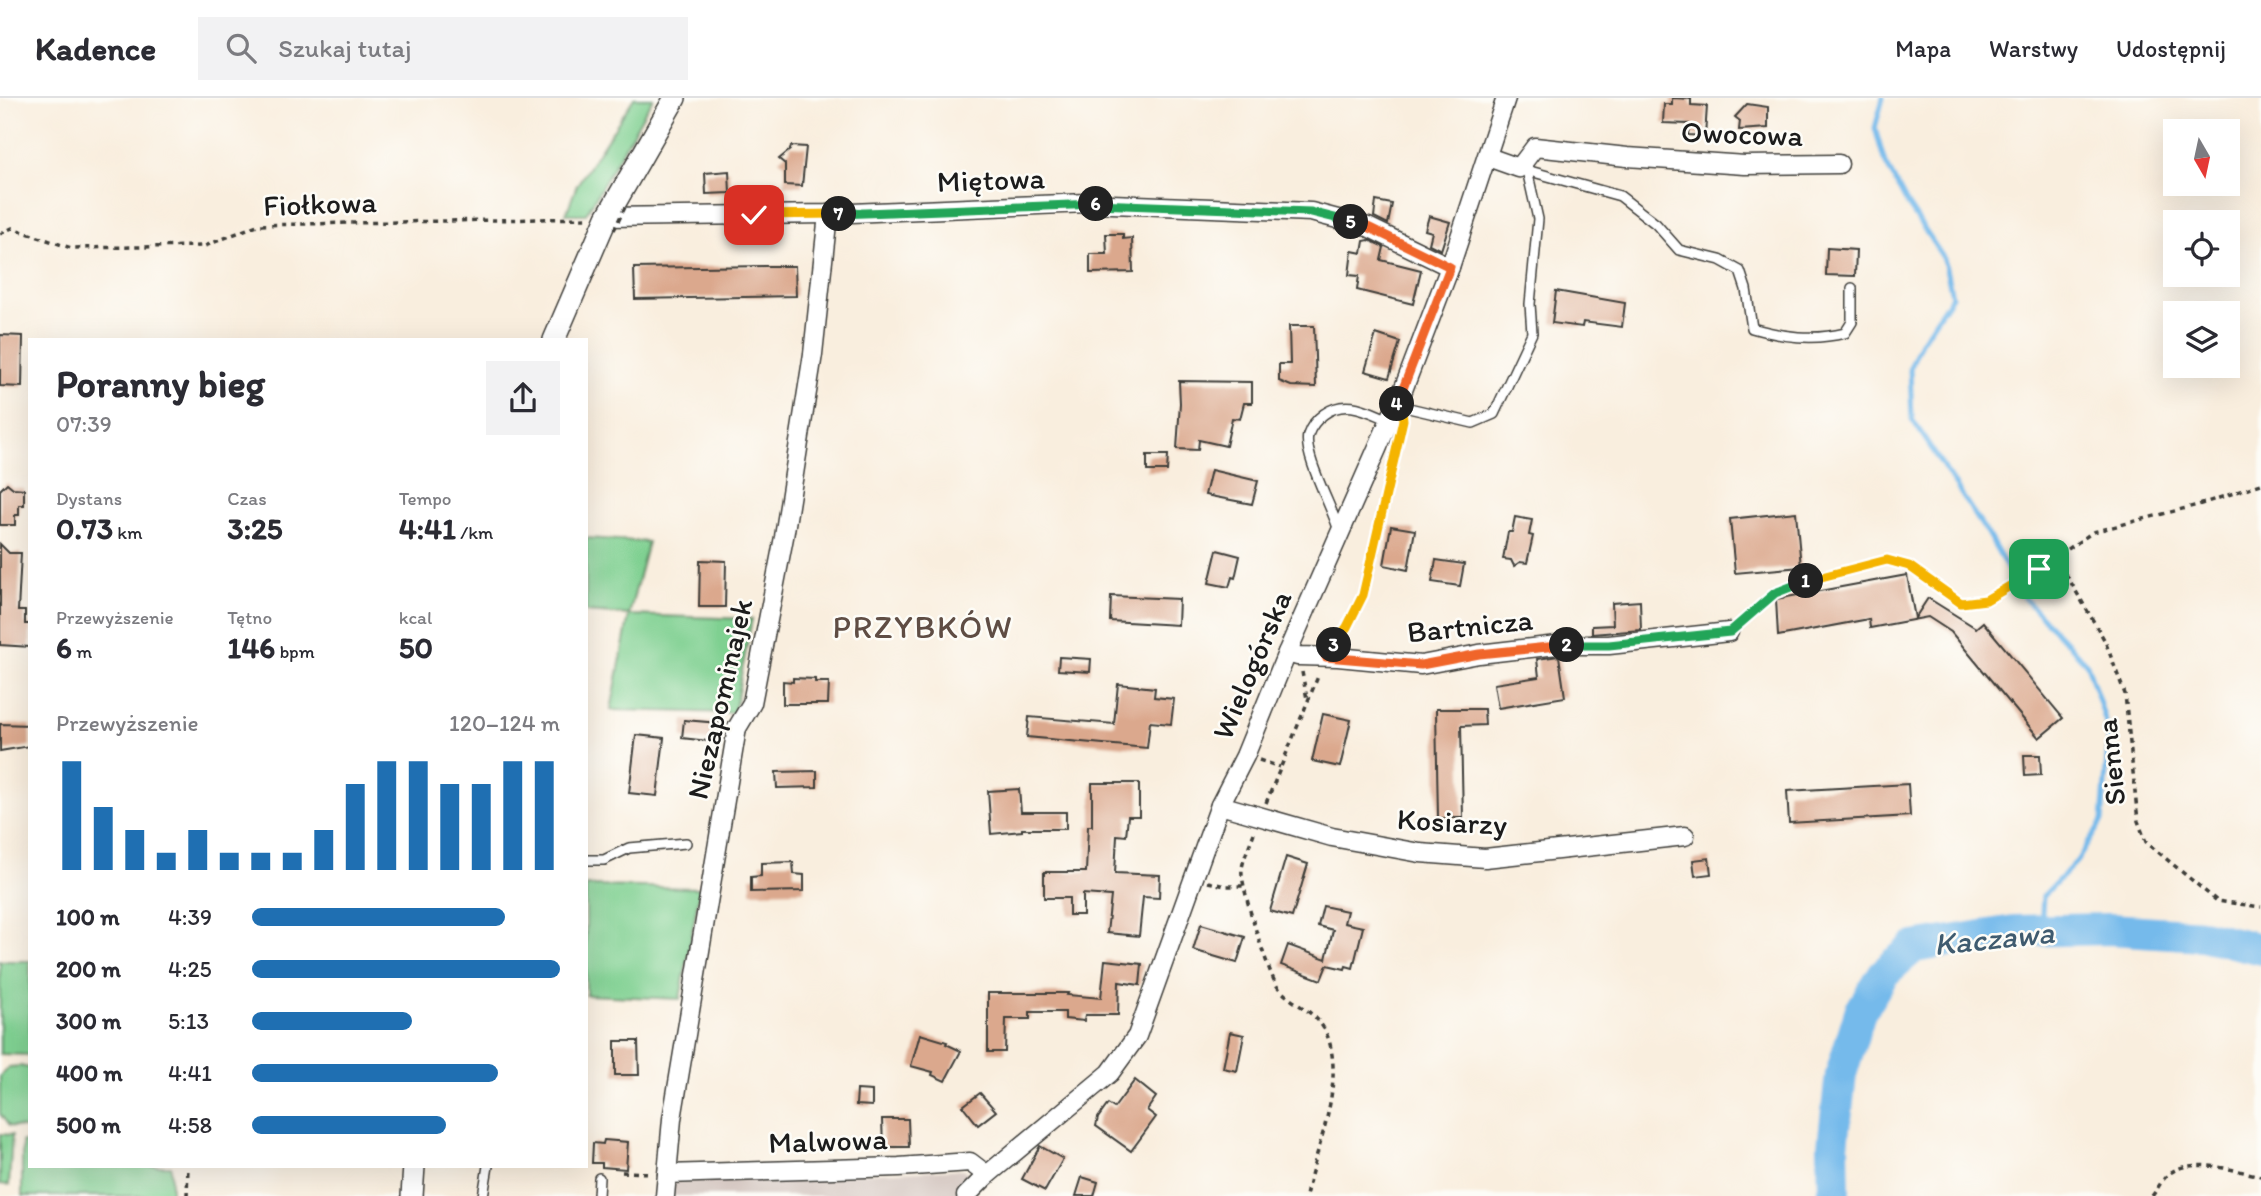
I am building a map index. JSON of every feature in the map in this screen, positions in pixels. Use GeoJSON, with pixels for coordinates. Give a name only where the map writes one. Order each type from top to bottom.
{"type":"FeatureCollection","features":[{"type":"Feature","properties":{"kind":"street"},"geometry":{"type":"LineString","coordinates":[[555,338],[675,98]]}},
{"type":"Feature","properties":{"kind":"street","name":"Wielogórska"},"geometry":{"type":"LineString","coordinates":[[966,1196],[987,1175],[1110,1073],[1137,1036],[1220,805],[1292,655],[1340,533],[1393,413],[1450,267],[1506,98]]}},
{"type":"Feature","properties":{"kind":"street","name":"Owocowa"},"geometry":{"type":"LineString","coordinates":[[1523,169],[1535,147],[1627,157],[1745,164],[1839,164]]}},
{"type":"Feature","properties":{"kind":"street"},"geometry":{"type":"LineString","coordinates":[[1488,157],[1523,169]]}},
{"type":"Feature","properties":{"kind":"street","name":"Miętowa"},"geometry":{"type":"LineString","coordinates":[[610,224],[1087,204],[1311,212],[1368,227],[1450,267]]}},
{"type":"Feature","properties":{"kind":"street","name":"Niezapominajek"},"geometry":{"type":"LineString","coordinates":[[665,1196],[672,1119],[737,728],[752,703],[785,537],[813,354],[828,214]]}},
{"type":"Feature","properties":{"kind":"street","name":"Bartnicza"},"geometry":{"type":"LineString","coordinates":[[1292,655],[1421,665],[1479,654],[1557,645],[1609,645],[1730,632]]}},
{"type":"Feature","properties":{"kind":"street","name":"Kosiarzy"},"geometry":{"type":"LineString","coordinates":[[1220,805],[1332,837],[1420,853],[1485,858],[1685,836]]}},
{"type":"Feature","properties":{"kind":"street","name":"Malwowa"},"geometry":{"type":"LineString","coordinates":[[667,1174],[899,1167],[970,1162],[987,1175]]}},
{"type":"Feature","properties":{"kind":"street"},"geometry":{"type":"LineString","coordinates":[[412,1196],[414,1168]]}},
{"type":"Feature","properties":{"kind":"lane"},"geometry":{"type":"LineString","coordinates":[[1523,169],[1620,195],[1656,224],[1679,250],[1720,260],[1740,271],[1746,289],[1752,328],[1783,337],[1824,338],[1845,333],[1852,322],[1852,288]]}},
{"type":"Feature","properties":{"kind":"lane"},"geometry":{"type":"LineString","coordinates":[[1340,533],[1311,461],[1307,436],[1315,421],[1332,408],[1354,405],[1473,424],[1494,414],[1532,333],[1530,304],[1538,219],[1523,169]]}},
{"type":"Feature","properties":{"kind":"lane"},"geometry":{"type":"LineString","coordinates":[[588,860],[604,860],[629,848],[686,843]]}},
{"type":"Feature","properties":{"kind":"lane"},"geometry":{"type":"LineString","coordinates":[[482,1196],[488,1168]]}},
{"type":"Feature","properties":{"kind":"lane"},"geometry":{"type":"LineString","coordinates":[[598,1196],[599,1178]]}},
{"type":"Feature","properties":{"kind":"path"},"geometry":{"type":"LineString","coordinates":[[610,224],[628,204]]}},
{"type":"Feature","properties":{"kind":"path","name":"Fiołkowa"},"geometry":{"type":"LineString","coordinates":[[0,234],[12,228],[71,248],[205,246],[257,225],[610,224]]}},
{"type":"Feature","properties":{"kind":"path"},"geometry":{"type":"LineString","coordinates":[[1306,1196],[1330,1102],[1333,1073],[1329,1043],[1319,1019],[1278,987],[1269,970],[1241,870],[1326,657],[1347,627],[1363,595],[1396,447]]}},
{"type":"Feature","properties":{"kind":"path"},"geometry":{"type":"LineString","coordinates":[[1730,632],[1775,593],[1811,579],[1887,560],[1909,566],[1961,603],[1986,600],[2039,569],[2093,531],[2198,505],[2261,484]]}},
{"type":"Feature","properties":{"kind":"path","name":"Sienna"},"geometry":{"type":"LineString","coordinates":[[2056,557],[2105,640],[2125,694],[2138,821],[2146,842],[2217,901],[2261,907]]}},
{"type":"Feature","properties":{"kind":"path"},"geometry":{"type":"LineString","coordinates":[[1292,655],[1308,700]]}},
{"type":"Feature","properties":{"kind":"path"},"geometry":{"type":"LineString","coordinates":[[1192,878],[1225,886],[1244,886]]}},
{"type":"Feature","properties":{"kind":"path"},"geometry":{"type":"LineString","coordinates":[[2152,1196],[2171,1171],[2184,1167],[2212,1166],[2261,1176]]}},
{"type":"Feature","properties":{"kind":"path"},"geometry":{"type":"LineString","coordinates":[[187,1196],[188,1168]]}},
{"type":"Feature","properties":{"kind":"path"},"geometry":{"type":"LineString","coordinates":[[622,1172],[667,1174]]}},
{"type":"Feature","properties":{"kind":"shaded area"},"geometry":{"type":"Polygon","coordinates":[[[963,1169],[974,1178],[954,1196],[672,1196],[674,1182],[963,1169]]]}},
{"type":"Feature","properties":{"kind":"green space"},"geometry":{"type":"Polygon","coordinates":[[[634,98],[653,98],[586,214],[566,214],[577,185],[634,98]]]}},
{"type":"Feature","properties":{"kind":"green space"},"geometry":{"type":"Polygon","coordinates":[[[588,538],[648,542],[629,615],[588,612],[588,538]]]}},
{"type":"Feature","properties":{"kind":"green space"},"geometry":{"type":"Polygon","coordinates":[[[629,615],[752,619],[734,713],[611,710],[629,615]]]}},
{"type":"Feature","properties":{"kind":"green space"},"geometry":{"type":"Polygon","coordinates":[[[588,886],[700,888],[680,999],[588,995],[588,886]]]}},
{"type":"Feature","properties":{"kind":"green space"},"geometry":{"type":"Polygon","coordinates":[[[0,961],[28,961],[28,1055],[0,1054],[0,961]]]}},
{"type":"Feature","properties":{"kind":"green space"},"geometry":{"type":"Polygon","coordinates":[[[9,1067],[28,1068],[28,1129],[9,1126],[0,1114],[0,1076],[9,1067]]]}},
{"type":"Feature","properties":{"kind":"green space"},"geometry":{"type":"Polygon","coordinates":[[[0,1134],[12,1135],[9,1185],[0,1184],[0,1134]]]}},
{"type":"Feature","properties":{"kind":"green space"},"geometry":{"type":"Polygon","coordinates":[[[22,1142],[28,1142],[28,1168],[171,1168],[171,1196],[22,1196],[22,1142]]]}},
{"type":"Feature","properties":{"kind":"building"},"geometry":{"type":"Polygon","coordinates":[[[1672,98],[1691,99],[1691,105],[1707,106],[1705,136],[1688,135],[1689,124],[1663,123],[1664,104],[1672,104],[1672,98]]]}},
{"type":"Feature","properties":{"kind":"building"},"geometry":{"type":"Polygon","coordinates":[[[1747,104],[1768,107],[1768,128],[1739,130],[1740,121],[1735,117],[1747,104]]]}},
{"type":"Feature","properties":{"kind":"building"},"geometry":{"type":"Polygon","coordinates":[[[791,146],[806,147],[802,186],[785,185],[785,164],[779,159],[791,146]]]}},
{"type":"Feature","properties":{"kind":"building"},"geometry":{"type":"Polygon","coordinates":[[[729,171],[730,193],[706,194],[705,173],[729,171]]]}},
{"type":"Feature","properties":{"kind":"building"},"geometry":{"type":"Polygon","coordinates":[[[1376,201],[1392,204],[1388,224],[1374,217],[1376,201]]]}},
{"type":"Feature","properties":{"kind":"building"},"geometry":{"type":"Polygon","coordinates":[[[1429,216],[1450,222],[1441,250],[1429,244],[1432,232],[1425,230],[1429,216]]]}},
{"type":"Feature","properties":{"kind":"building"},"geometry":{"type":"Polygon","coordinates":[[[1106,234],[1123,234],[1123,239],[1132,238],[1133,272],[1090,273],[1090,254],[1107,254],[1106,234]]]}},
{"type":"Feature","properties":{"kind":"building"},"geometry":{"type":"Polygon","coordinates":[[[1369,240],[1384,247],[1381,260],[1421,270],[1413,304],[1357,290],[1359,276],[1349,275],[1352,251],[1362,253],[1364,241],[1369,240]]]}},
{"type":"Feature","properties":{"kind":"building"},"geometry":{"type":"Polygon","coordinates":[[[1827,248],[1856,250],[1855,276],[1826,275],[1827,248]]]}},
{"type":"Feature","properties":{"kind":"building"},"geometry":{"type":"Polygon","coordinates":[[[795,266],[796,296],[635,299],[634,268],[795,266]]]}},
{"type":"Feature","properties":{"kind":"building"},"geometry":{"type":"Polygon","coordinates":[[[1556,291],[1625,303],[1622,327],[1583,322],[1582,327],[1552,323],[1556,291]]]}},
{"type":"Feature","properties":{"kind":"building"},"geometry":{"type":"Polygon","coordinates":[[[1289,326],[1314,326],[1316,387],[1291,386],[1279,381],[1279,364],[1290,364],[1289,326]]]}},
{"type":"Feature","properties":{"kind":"building"},"geometry":{"type":"Polygon","coordinates":[[[1376,334],[1400,342],[1389,378],[1365,371],[1376,334]]]}},
{"type":"Feature","properties":{"kind":"building"},"geometry":{"type":"Polygon","coordinates":[[[0,335],[23,336],[22,387],[0,386],[0,335]]]}},
{"type":"Feature","properties":{"kind":"building"},"geometry":{"type":"Polygon","coordinates":[[[1179,381],[1252,382],[1252,403],[1244,403],[1240,419],[1232,418],[1226,446],[1199,440],[1198,450],[1177,449],[1179,381]]]}},
{"type":"Feature","properties":{"kind":"building"},"geometry":{"type":"Polygon","coordinates":[[[1147,455],[1168,455],[1167,471],[1147,471],[1147,455]]]}},
{"type":"Feature","properties":{"kind":"building"},"geometry":{"type":"Polygon","coordinates":[[[1211,470],[1258,481],[1252,504],[1205,495],[1211,470]]]}},
{"type":"Feature","properties":{"kind":"building"},"geometry":{"type":"Polygon","coordinates":[[[7,483],[13,488],[24,489],[24,505],[19,505],[15,525],[0,525],[0,490],[7,483]]]}},
{"type":"Feature","properties":{"kind":"building"},"geometry":{"type":"Polygon","coordinates":[[[1796,512],[1801,567],[1735,573],[1730,519],[1796,512]]]}},
{"type":"Feature","properties":{"kind":"building"},"geometry":{"type":"Polygon","coordinates":[[[1515,517],[1532,520],[1529,535],[1533,536],[1527,563],[1520,562],[1514,566],[1511,560],[1503,559],[1508,532],[1512,532],[1515,517]]]}},
{"type":"Feature","properties":{"kind":"building"},"geometry":{"type":"Polygon","coordinates":[[[1391,526],[1415,530],[1408,570],[1384,565],[1391,526]]]}},
{"type":"Feature","properties":{"kind":"building"},"geometry":{"type":"Polygon","coordinates":[[[0,544],[9,553],[21,553],[18,611],[25,611],[28,647],[0,645],[0,544]]]}},
{"type":"Feature","properties":{"kind":"building"},"geometry":{"type":"Polygon","coordinates":[[[1217,550],[1240,556],[1235,578],[1232,577],[1229,587],[1209,583],[1217,550]]]}},
{"type":"Feature","properties":{"kind":"building"},"geometry":{"type":"Polygon","coordinates":[[[700,560],[726,561],[725,607],[699,607],[700,560]]]}},
{"type":"Feature","properties":{"kind":"building"},"geometry":{"type":"Polygon","coordinates":[[[1436,560],[1464,564],[1460,586],[1432,582],[1436,560]]]}},
{"type":"Feature","properties":{"kind":"building"},"geometry":{"type":"Polygon","coordinates":[[[1907,575],[1915,618],[1928,598],[1976,628],[1983,622],[2063,718],[2039,738],[1951,632],[1928,617],[1870,628],[1869,619],[1778,636],[1776,599],[1907,575]]]}},
{"type":"Feature","properties":{"kind":"building"},"geometry":{"type":"Polygon","coordinates":[[[1111,596],[1179,599],[1178,625],[1110,621],[1111,596]]]}},
{"type":"Feature","properties":{"kind":"building"},"geometry":{"type":"Polygon","coordinates":[[[1640,601],[1641,630],[1592,634],[1592,626],[1613,625],[1612,603],[1640,601]]]}},
{"type":"Feature","properties":{"kind":"building"},"geometry":{"type":"Polygon","coordinates":[[[1559,656],[1565,697],[1498,708],[1494,684],[1539,677],[1537,659],[1559,656]]]}},
{"type":"Feature","properties":{"kind":"building"},"geometry":{"type":"Polygon","coordinates":[[[1059,657],[1091,659],[1090,672],[1058,670],[1059,657]]]}},
{"type":"Feature","properties":{"kind":"building"},"geometry":{"type":"Polygon","coordinates":[[[793,678],[829,682],[828,704],[783,704],[783,681],[793,682],[793,678]]]}},
{"type":"Feature","properties":{"kind":"building"},"geometry":{"type":"Polygon","coordinates":[[[1118,684],[1155,688],[1154,697],[1174,699],[1171,724],[1150,722],[1147,748],[1027,737],[1029,717],[1114,724],[1118,684]]]}},
{"type":"Feature","properties":{"kind":"building"},"geometry":{"type":"Polygon","coordinates":[[[1436,709],[1484,709],[1485,725],[1461,726],[1463,818],[1438,818],[1436,709]]]}},
{"type":"Feature","properties":{"kind":"building"},"geometry":{"type":"Polygon","coordinates":[[[1323,714],[1351,720],[1340,767],[1312,761],[1323,714]]]}},
{"type":"Feature","properties":{"kind":"building"},"geometry":{"type":"Polygon","coordinates":[[[684,720],[719,723],[717,742],[682,738],[684,720]]]}},
{"type":"Feature","properties":{"kind":"building"},"geometry":{"type":"Polygon","coordinates":[[[0,724],[28,725],[28,746],[0,751],[0,724]]]}},
{"type":"Feature","properties":{"kind":"building"},"geometry":{"type":"Polygon","coordinates":[[[636,735],[664,738],[657,796],[629,793],[636,735]]]}},
{"type":"Feature","properties":{"kind":"building"},"geometry":{"type":"Polygon","coordinates":[[[2024,755],[2040,755],[2041,775],[2025,776],[2024,755]]]}},
{"type":"Feature","properties":{"kind":"building"},"geometry":{"type":"Polygon","coordinates":[[[817,771],[817,787],[777,788],[776,772],[817,771]]]}},
{"type":"Feature","properties":{"kind":"building"},"geometry":{"type":"Polygon","coordinates":[[[1092,783],[1139,783],[1139,816],[1128,816],[1126,836],[1117,835],[1115,873],[1160,875],[1159,898],[1143,897],[1139,936],[1107,933],[1111,896],[1083,894],[1083,915],[1069,915],[1069,898],[1044,898],[1044,872],[1086,872],[1088,826],[1092,826],[1092,783]]]}},
{"type":"Feature","properties":{"kind":"building"},"geometry":{"type":"Polygon","coordinates":[[[1908,784],[1910,816],[1789,823],[1787,791],[1908,784]]]}},
{"type":"Feature","properties":{"kind":"building"},"geometry":{"type":"Polygon","coordinates":[[[1019,789],[1021,812],[1066,812],[1066,829],[1022,829],[991,834],[988,791],[1019,789]]]}},
{"type":"Feature","properties":{"kind":"building"},"geometry":{"type":"Polygon","coordinates":[[[1286,857],[1308,864],[1292,917],[1270,911],[1286,857]]]}},
{"type":"Feature","properties":{"kind":"building"},"geometry":{"type":"Polygon","coordinates":[[[1709,858],[1711,874],[1695,876],[1693,860],[1709,858]]]}},
{"type":"Feature","properties":{"kind":"building"},"geometry":{"type":"Polygon","coordinates":[[[793,862],[794,874],[804,875],[804,891],[751,892],[751,877],[761,876],[761,863],[793,862]]]}},
{"type":"Feature","properties":{"kind":"building"},"geometry":{"type":"Polygon","coordinates":[[[1323,906],[1347,911],[1344,923],[1363,927],[1353,968],[1327,965],[1321,980],[1281,965],[1288,945],[1326,959],[1333,930],[1318,926],[1323,906]]]}},
{"type":"Feature","properties":{"kind":"building"},"geometry":{"type":"Polygon","coordinates":[[[1201,924],[1245,937],[1237,963],[1193,950],[1201,924]]]}},
{"type":"Feature","properties":{"kind":"building"},"geometry":{"type":"Polygon","coordinates":[[[1105,960],[1142,964],[1140,985],[1119,982],[1118,1015],[1085,1015],[1084,1021],[1065,1019],[1065,1012],[1030,1012],[1030,1019],[1006,1019],[1005,1052],[988,1052],[988,993],[1068,993],[1067,995],[1101,998],[1105,960]]]}},
{"type":"Feature","properties":{"kind":"building"},"geometry":{"type":"Polygon","coordinates":[[[1230,1032],[1244,1035],[1237,1071],[1223,1068],[1230,1032]]]}},
{"type":"Feature","properties":{"kind":"building"},"geometry":{"type":"Polygon","coordinates":[[[920,1034],[947,1042],[946,1044],[961,1051],[945,1081],[932,1075],[933,1072],[911,1066],[920,1034]]]}},
{"type":"Feature","properties":{"kind":"building"},"geometry":{"type":"Polygon","coordinates":[[[615,1041],[638,1041],[639,1075],[615,1075],[615,1041]]]}},
{"type":"Feature","properties":{"kind":"building"},"geometry":{"type":"Polygon","coordinates":[[[1135,1080],[1156,1097],[1147,1110],[1156,1117],[1131,1151],[1096,1126],[1108,1104],[1114,1108],[1135,1080]]]}},
{"type":"Feature","properties":{"kind":"building"},"geometry":{"type":"Polygon","coordinates":[[[857,1090],[872,1091],[872,1106],[856,1105],[857,1090]]]}},
{"type":"Feature","properties":{"kind":"building"},"geometry":{"type":"Polygon","coordinates":[[[980,1093],[996,1111],[978,1125],[963,1106],[980,1093]]]}},
{"type":"Feature","properties":{"kind":"building"},"geometry":{"type":"Polygon","coordinates":[[[882,1119],[908,1119],[909,1147],[883,1147],[882,1119]]]}},
{"type":"Feature","properties":{"kind":"building"},"geometry":{"type":"Polygon","coordinates":[[[604,1140],[628,1142],[626,1169],[602,1167],[602,1163],[592,1163],[593,1143],[603,1144],[604,1140]]]}},
{"type":"Feature","properties":{"kind":"building"},"geometry":{"type":"Polygon","coordinates":[[[1040,1146],[1063,1159],[1045,1191],[1022,1179],[1040,1146]]]}},
{"type":"Feature","properties":{"kind":"building"},"geometry":{"type":"Polygon","coordinates":[[[1082,1177],[1098,1182],[1094,1196],[1076,1196],[1082,1177]]]}},
{"type":"Feature","properties":{"kind":"waterway"},"geometry":{"type":"LineString","coordinates":[[1883,98],[1875,128],[1884,160],[1908,205],[1944,259],[1952,296],[1921,342],[1910,368],[1912,419],[1988,535],[2024,598],[2087,664],[2109,732],[2102,821],[2077,861],[2043,896],[2041,930]]}},
{"type":"Feature","properties":{"kind":"waterway","name":"Kaczawa"},"geometry":{"type":"LineString","coordinates":[[1834,1196],[1833,1146],[1841,1074],[1860,1012],[1884,973],[1914,947],[2014,931],[2110,929],[2202,935],[2261,949]]}},
{"type":"Feature","properties":{"kind":"district","name":"PRZYBKÓW"},"geometry":{"type":"Point","coordinates":[923,627]}},
{"type":"Feature","properties":{"kind":"route"},"geometry":{"type":"LineString","coordinates":[[754,215],[1087,204],[1311,212],[1368,227],[1450,267],[1396,405],[1402,410],[1403,420],[1363,595],[1347,627],[1326,657],[1421,665],[1479,654],[1557,645],[1609,645],[1730,632],[1775,593],[1811,579],[1887,560],[1909,566],[1961,603],[1986,600],[2039,569]]}}]}
